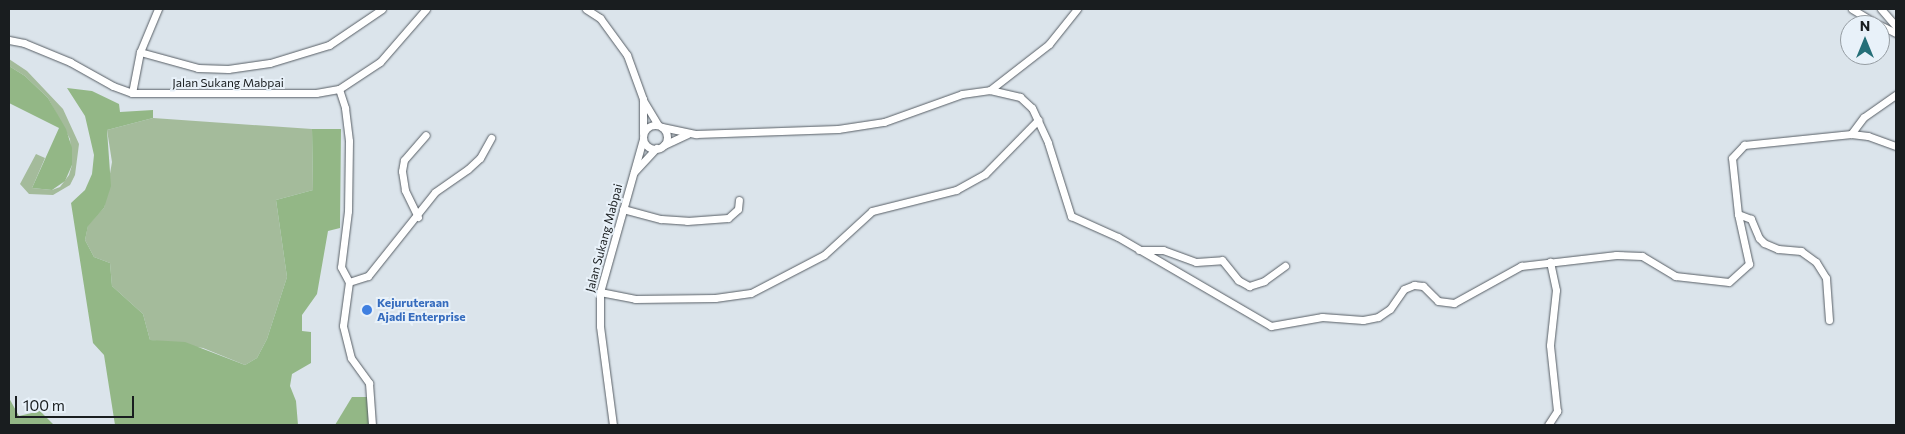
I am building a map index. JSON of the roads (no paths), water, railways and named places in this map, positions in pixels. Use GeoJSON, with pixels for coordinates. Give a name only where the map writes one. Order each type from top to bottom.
{"type":"FeatureCollection","features":[{"type":"Feature","properties":{"kind":"street"},"geometry":{"type":"LineString","coordinates":[[132,93],[140,52],[158,9]]}},
{"type":"Feature","properties":{"kind":"street"},"geometry":{"type":"LineString","coordinates":[[140,52],[198,68],[228,69],[270,63],[329,45],[382,9]]}},
{"type":"Feature","properties":{"kind":"street","name":"Jalan Sukang Mabpai"},"geometry":{"type":"LineString","coordinates":[[9,40],[70,62],[113,86],[132,93],[300,94],[339,89],[380,62],[426,9]]}},
{"type":"Feature","properties":{"kind":"street","name":"Jalan Sukang Mabpai"},"geometry":{"type":"LineString","coordinates":[[586,9],[600,18],[627,55],[643,100],[660,126]]}},
{"type":"Feature","properties":{"kind":"street"},"geometry":{"type":"LineString","coordinates":[[990,90],[1049,44],[1077,9]]}},
{"type":"Feature","properties":{"kind":"street"},"geometry":{"type":"LineString","coordinates":[[1881,9],[1896,26]]}},
{"type":"Feature","properties":{"kind":"street"},"geometry":{"type":"LineString","coordinates":[[339,89],[345,108],[349,140],[348,211],[341,267],[350,282],[343,326],[350,358],[369,383],[372,425]]}},
{"type":"Feature","properties":{"kind":"street"},"geometry":{"type":"LineString","coordinates":[[689,134],[659,147],[647,146],[643,136],[649,126],[660,126],[689,134],[838,129],[884,122],[962,94],[990,90],[1025,100],[1038,120],[1048,143],[1071,216],[1118,236],[1271,326],[1322,317],[1363,320],[1378,317],[1390,309],[1404,288],[1414,285],[1423,286],[1438,301],[1454,303],[1521,266],[1550,262],[1633,255],[1642,256],[1675,276],[1729,282],[1749,264],[1738,214],[1732,158],[1736,150],[1752,144],[1851,134],[1868,136],[1896,146]]}},
{"type":"Feature","properties":{"kind":"street"},"geometry":{"type":"LineString","coordinates":[[1851,134],[1864,117],[1896,95]]}},
{"type":"Feature","properties":{"kind":"street","name":"Jalan Sukang Mabpai"},"geometry":{"type":"LineString","coordinates":[[613,425],[600,326],[600,292],[643,136],[643,100]]}},
{"type":"Feature","properties":{"kind":"street"},"geometry":{"type":"LineString","coordinates":[[600,292],[635,299],[715,298],[751,293],[824,255],[872,211],[956,190],[985,174],[1038,120]]}},
{"type":"Feature","properties":{"kind":"street"},"geometry":{"type":"LineString","coordinates":[[659,147],[666,135],[660,126]]}},
{"type":"Feature","properties":{"kind":"street"},"geometry":{"type":"LineString","coordinates":[[418,217],[405,190],[402,171],[404,160],[426,135]]}},
{"type":"Feature","properties":{"kind":"street"},"geometry":{"type":"LineString","coordinates":[[350,282],[368,276],[418,217],[435,192],[480,158],[491,138]]}},
{"type":"Feature","properties":{"kind":"street","name":"Jalan Sukang Mabpai"},"geometry":{"type":"LineString","coordinates":[[632,175],[659,147]]}},
{"type":"Feature","properties":{"kind":"street"},"geometry":{"type":"LineString","coordinates":[[623,209],[661,219],[695,221],[728,218],[738,209],[739,200]]}},
{"type":"Feature","properties":{"kind":"street"},"geometry":{"type":"LineString","coordinates":[[1738,214],[1751,219],[1758,238],[1764,243],[1778,249],[1801,251],[1816,262],[1826,278],[1829,320]]}},
{"type":"Feature","properties":{"kind":"street"},"geometry":{"type":"LineString","coordinates":[[1139,250],[1163,250],[1196,262],[1222,260],[1238,280],[1249,286],[1264,281],[1285,266]]}},
{"type":"Feature","properties":{"kind":"street"},"geometry":{"type":"LineString","coordinates":[[1548,425],[1556,411],[1550,345],[1556,290],[1550,262]]}},
{"type":"Feature","properties":{"kind":"place","name":"Kejuruteraan Ajadi Enterprise"},"geometry":{"type":"Point","coordinates":[367,310]}}]}
